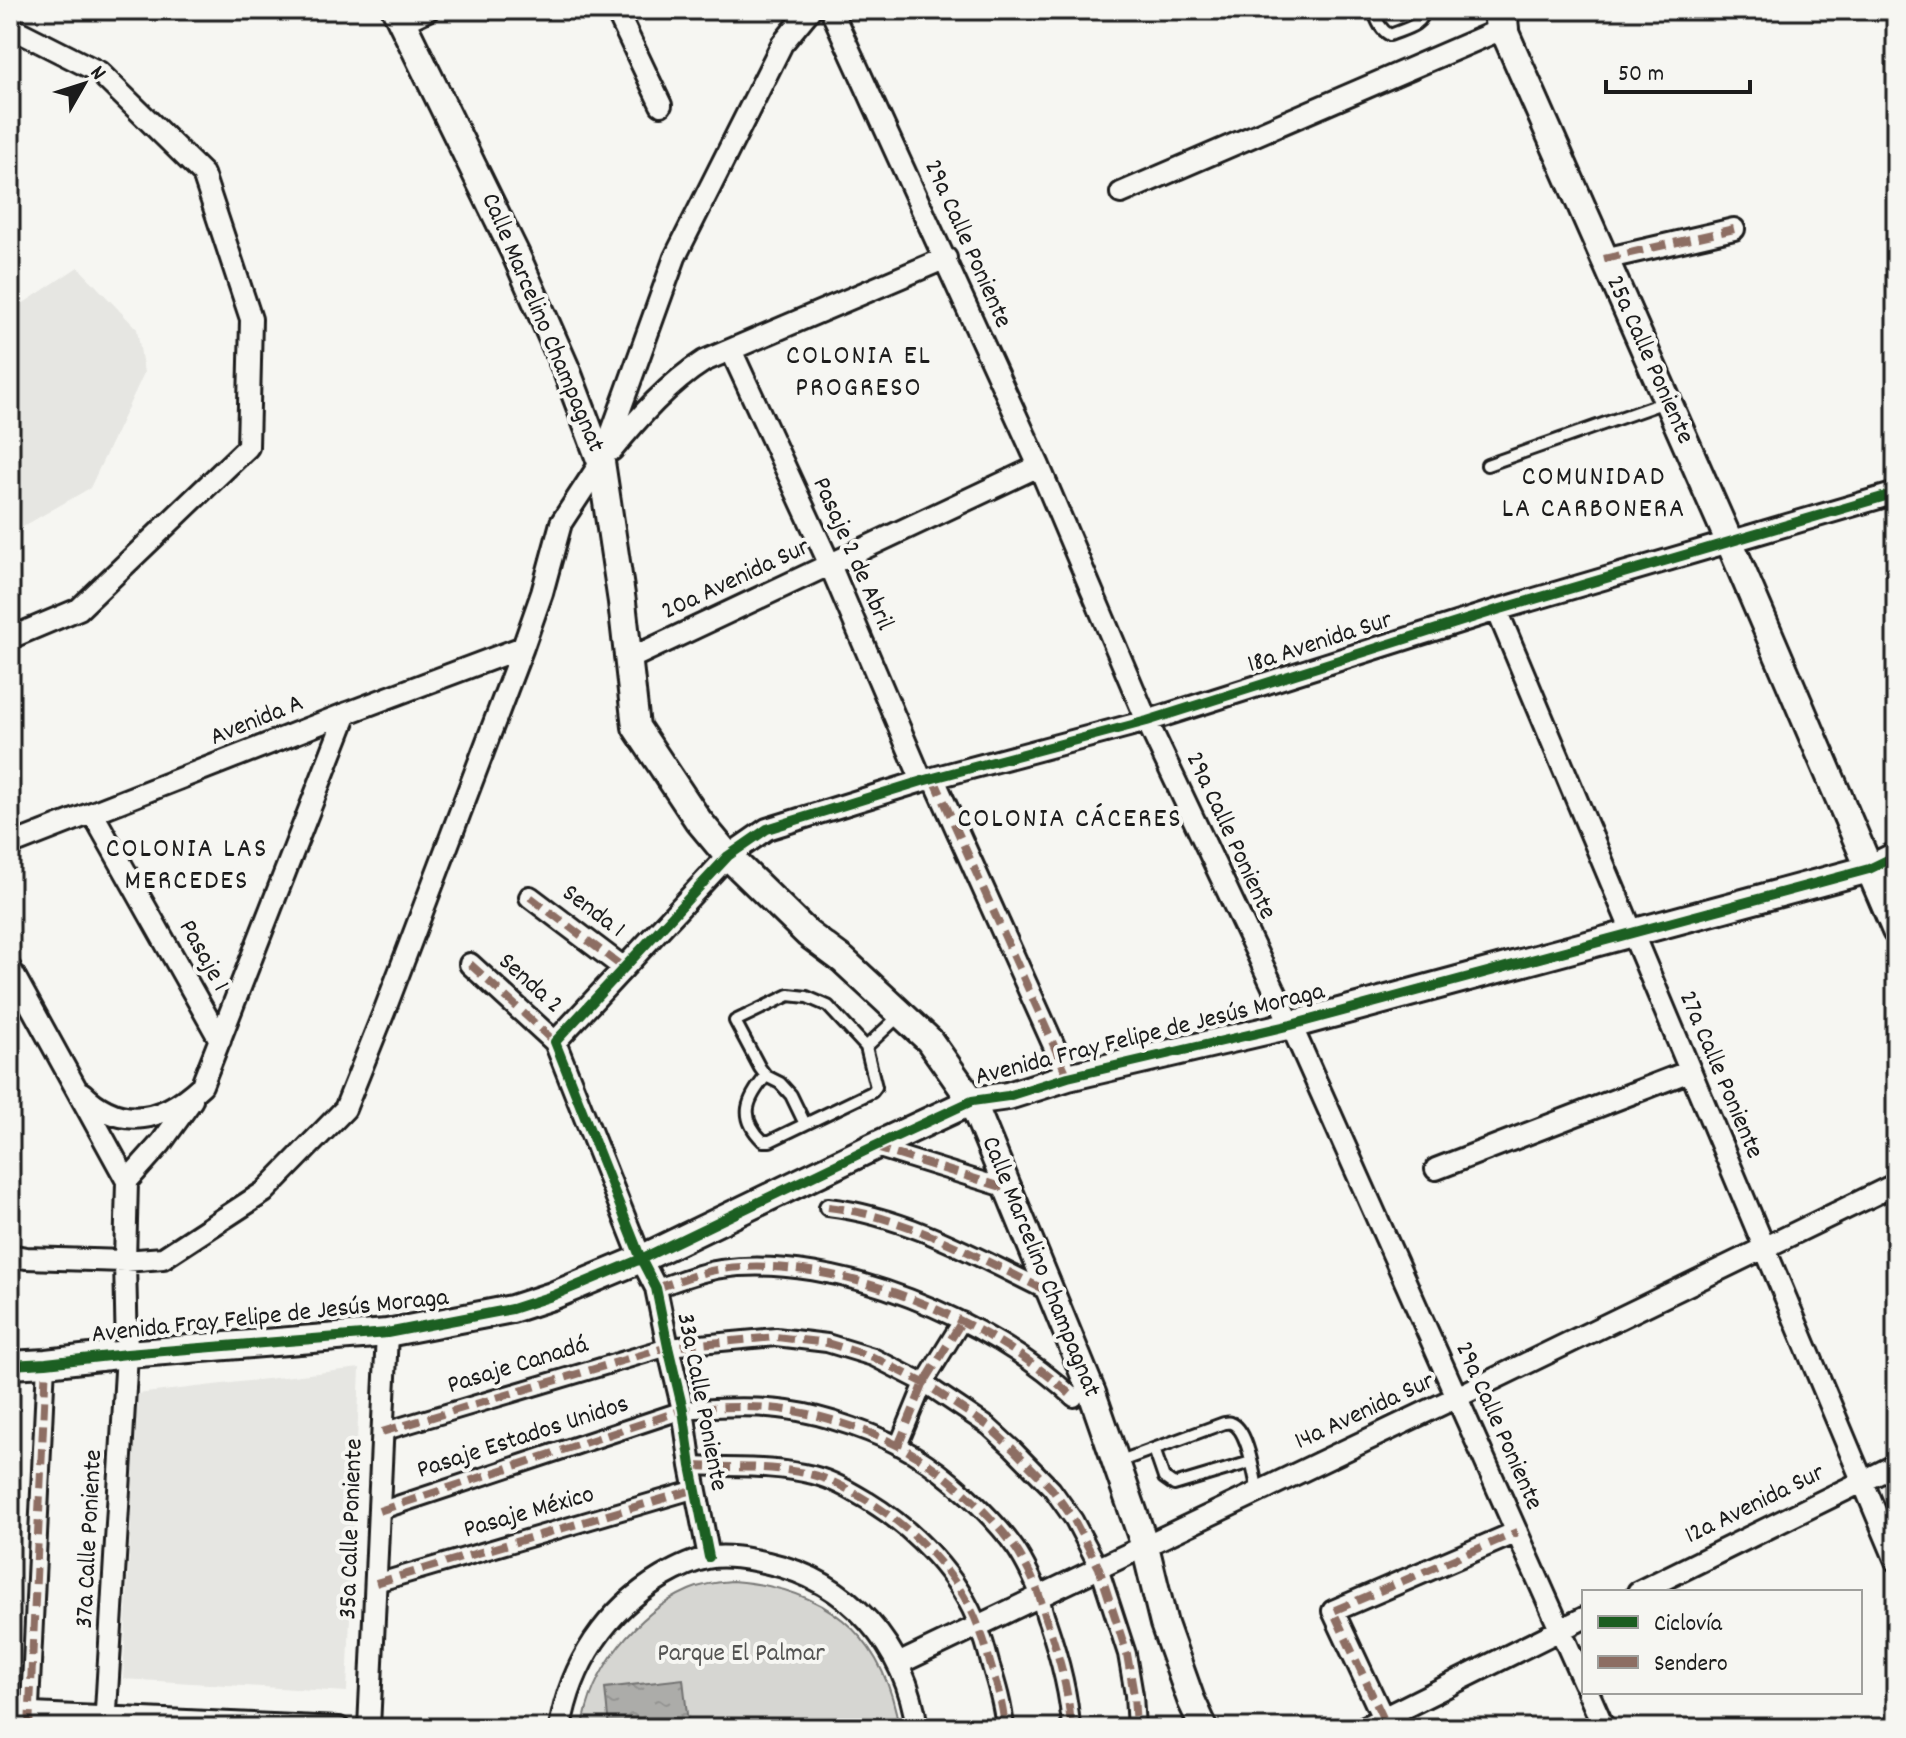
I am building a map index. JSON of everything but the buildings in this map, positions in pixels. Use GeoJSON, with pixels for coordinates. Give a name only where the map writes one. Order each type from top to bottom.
{"type":"FeatureCollection","features":[{"type":"Feature","properties":{"kind":"street"},"geometry":{"type":"LineString","coordinates":[[399,16],[428,10]]}},
{"type":"Feature","properties":{"kind":"street"},"geometry":{"type":"LineString","coordinates":[[616,10],[661,105]]}},
{"type":"Feature","properties":{"kind":"street"},"geometry":{"type":"LineString","coordinates":[[601,462],[675,257],[782,44],[810,10]]}},
{"type":"Feature","properties":{"kind":"street","name":"29a Calle Poniente"},"geometry":{"type":"LineString","coordinates":[[831,10],[1039,466],[1147,721],[1291,1025],[1582,1678]]}},
{"type":"Feature","properties":{"kind":"street","name":"Calle Marcelino Champagnat"},"geometry":{"type":"LineString","coordinates":[[399,16],[515,253],[566,369],[601,462],[636,727],[698,820],[728,856],[808,934],[843,960],[929,1040],[972,1101],[1092,1393],[1145,1546],[1164,1624],[1204,1728]]}},
{"type":"Feature","properties":{"kind":"street"},"geometry":{"type":"LineString","coordinates":[[1121,193],[1499,16]]}},
{"type":"Feature","properties":{"kind":"street","name":"25a Calle Poniente"},"geometry":{"type":"LineString","coordinates":[[1499,16],[1896,931]]}},
{"type":"Feature","properties":{"kind":"street"},"geometry":{"type":"LineString","coordinates":[[10,27],[99,72],[203,174],[251,319],[248,447],[79,609],[10,638]]}},
{"type":"Feature","properties":{"kind":"street"},"geometry":{"type":"LineString","coordinates":[[1604,259],[1734,229]]}},
{"type":"Feature","properties":{"kind":"street"},"geometry":{"type":"LineString","coordinates":[[10,1255],[125,1261],[163,1258],[264,1192],[345,1109],[523,647],[561,523],[601,462],[651,405],[688,371],[704,361],[946,258]]}},
{"type":"Feature","properties":{"kind":"street","name":"Pasaje 2 de Abril"},"geometry":{"type":"LineString","coordinates":[[731,350],[1068,1077]]}},
{"type":"Feature","properties":{"kind":"street","name":"20a Avenida Sur"},"geometry":{"type":"LineString","coordinates":[[629,659],[1039,466]]}},
{"type":"Feature","properties":{"kind":"street","name":"18a Avenida Sur"},"geometry":{"type":"LineString","coordinates":[[555,1042],[728,856],[767,829],[928,780],[1147,721],[1497,610],[1896,493]]}},
{"type":"Feature","properties":{"kind":"street","name":"27a Calle Poniente"},"geometry":{"type":"LineString","coordinates":[[1497,610],[1896,1561]]}},
{"type":"Feature","properties":{"kind":"street","name":"Avenida A"},"geometry":{"type":"LineString","coordinates":[[10,845],[523,647]]}},
{"type":"Feature","properties":{"kind":"street"},"geometry":{"type":"LineString","coordinates":[[10,968],[127,1181],[161,1143],[202,1085],[347,713]]}},
{"type":"Feature","properties":{"kind":"street","name":"Pasaje 1"},"geometry":{"type":"LineString","coordinates":[[93,814],[220,1040]]}},
{"type":"Feature","properties":{"kind":"street","name":"Avenida Fray Felipe de Jesús Moraga"},"geometry":{"type":"LineString","coordinates":[[10,1365],[387,1333],[512,1309],[641,1259],[972,1101],[1008,1096],[1068,1077],[1291,1025],[1869,869],[1896,856]]}},
{"type":"Feature","properties":{"kind":"street","name":"Senda 1"},"geometry":{"type":"LineString","coordinates":[[530,897],[624,968]]}},
{"type":"Feature","properties":{"kind":"street","name":"Senda 2"},"geometry":{"type":"LineString","coordinates":[[470,964],[555,1042]]}},
{"type":"Feature","properties":{"kind":"street","name":"33a Calle Poniente"},"geometry":{"type":"LineString","coordinates":[[555,1042],[641,1259],[656,1288],[683,1410],[709,1557]]}},
{"type":"Feature","properties":{"kind":"street"},"geometry":{"type":"LineString","coordinates":[[1436,1169],[1690,1071]]}},
{"type":"Feature","properties":{"kind":"street"},"geometry":{"type":"LineString","coordinates":[[67,1075],[99,1107],[114,1115],[130,1118],[147,1118],[164,1112],[178,1105],[202,1085]]}},
{"type":"Feature","properties":{"kind":"street"},"geometry":{"type":"LineString","coordinates":[[873,1147],[1008,1189]]}},
{"type":"Feature","properties":{"kind":"street","name":"37a Calle Poniente"},"geometry":{"type":"LineString","coordinates":[[106,1723],[127,1354],[127,1181]]}},
{"type":"Feature","properties":{"kind":"street","name":"14a Avenida Sur"},"geometry":{"type":"LineString","coordinates":[[898,1664],[1896,1184]]}},
{"type":"Feature","properties":{"kind":"street"},"geometry":{"type":"LineString","coordinates":[[828,1207],[862,1213],[914,1230],[1051,1293]]}},
{"type":"Feature","properties":{"kind":"street"},"geometry":{"type":"LineString","coordinates":[[656,1288],[719,1269],[789,1268],[832,1275],[909,1298],[962,1321],[1027,1359],[1074,1398]]}},
{"type":"Feature","properties":{"kind":"street"},"geometry":{"type":"LineString","coordinates":[[898,1446],[924,1383],[962,1321]]}},
{"type":"Feature","properties":{"kind":"street","name":"35a Calle Poniente"},"geometry":{"type":"LineString","coordinates":[[369,1728],[387,1333]]}},
{"type":"Feature","properties":{"kind":"street","name":"Pasaje Canadá"},"geometry":{"type":"LineString","coordinates":[[382,1432],[668,1347],[776,1337],[827,1343],[873,1357],[924,1383],[988,1426],[1038,1472],[1074,1520],[1099,1568],[1127,1654],[1136,1728]]}},
{"type":"Feature","properties":{"kind":"street"},"geometry":{"type":"LineString","coordinates":[[46,1363],[23,1718],[339,1728]]}},
{"type":"Feature","properties":{"kind":"street","name":"Pasaje Estados Unidos"},"geometry":{"type":"LineString","coordinates":[[379,1511],[683,1410],[762,1407],[833,1421],[914,1454],[986,1514],[1017,1550],[1040,1596],[1065,1678],[1071,1728]]}},
{"type":"Feature","properties":{"kind":"street","name":"12a Avenida Sur"},"geometry":{"type":"LineString","coordinates":[[1642,1590],[1896,1465]]}},
{"type":"Feature","properties":{"kind":"street"},"geometry":{"type":"LineString","coordinates":[[691,1466],[770,1468],[822,1478],[885,1512],[921,1541],[963,1595],[979,1625],[1002,1701],[1005,1728]]}},
{"type":"Feature","properties":{"kind":"street","name":"Pasaje México"},"geometry":{"type":"LineString","coordinates":[[376,1583],[696,1489]]}},
{"type":"Feature","properties":{"kind":"street"},"geometry":{"type":"LineString","coordinates":[[1383,1718],[1333,1611],[1517,1532]]}},
{"type":"Feature","properties":{"kind":"street"},"geometry":{"type":"LineString","coordinates":[[560,1728],[569,1689],[578,1667],[603,1627],[625,1604],[651,1584],[679,1568],[709,1557],[753,1560],[796,1572],[835,1592],[882,1637],[910,1693],[917,1728]]}},
{"type":"Feature","properties":{"kind":"street"},"geometry":{"type":"LineString","coordinates":[[1363,1728],[1582,1619]]}},
{"type":"Feature","properties":{"kind":"street"},"geometry":{"type":"LineString","coordinates":[[1589,1694],[1604,1728]]}},
{"type":"Feature","properties":{"kind":"lane"},"geometry":{"type":"LineString","coordinates":[[1373,10],[1381,27],[1390,35],[1419,23],[1424,10]]}},
{"type":"Feature","properties":{"kind":"lane"},"geometry":{"type":"LineString","coordinates":[[1487,465],[1667,401]]}},
{"type":"Feature","properties":{"kind":"lane"},"geometry":{"type":"LineString","coordinates":[[766,1076],[752,1093],[746,1108],[758,1137],[770,1141],[872,1092],[876,1087],[866,1047],[828,1006],[807,997],[789,995],[735,1021],[760,1068],[791,1095],[805,1124]]}},
{"type":"Feature","properties":{"kind":"lane"},"geometry":{"type":"LineString","coordinates":[[866,1047],[902,1013]]}},
{"type":"Feature","properties":{"kind":"lane"},"geometry":{"type":"LineString","coordinates":[[1116,1462],[1231,1423],[1245,1437],[1258,1492]]}},
{"type":"Feature","properties":{"kind":"lane"},"geometry":{"type":"LineString","coordinates":[[1154,1449],[1164,1478],[1174,1485],[1251,1462]]}},
{"type":"Feature","properties":{"kind":"shaded area"},"geometry":{"type":"Polygon","coordinates":[[[78,267],[137,329],[144,373],[90,488],[10,534],[10,312],[78,267]]]}},
{"type":"Feature","properties":{"kind":"shaded area"},"geometry":{"type":"Polygon","coordinates":[[[360,1368],[347,1692],[123,1679],[137,1394],[360,1368]]]}},
{"type":"Feature","properties":{"kind":"green space","name":"Parque El Palmar"},"geometry":{"type":"Polygon","coordinates":[[[732,1581],[765,1585],[795,1594],[821,1606],[844,1622],[864,1642],[880,1666],[899,1728],[583,1728],[595,1686],[619,1646],[634,1629],[651,1613],[689,1590],[732,1581]]]}},
{"type":"Feature","properties":{"kind":"water"},"geometry":{"type":"Polygon","coordinates":[[[683,1679],[688,1723],[609,1728],[605,1688],[683,1679]]]}},
{"type":"Feature","properties":{"kind":"marked path"},"geometry":{"type":"LineString","coordinates":[[1604,259],[1734,229]]}},
{"type":"Feature","properties":{"kind":"marked path"},"geometry":{"type":"LineString","coordinates":[[934,779],[1068,1077]]}},
{"type":"Feature","properties":{"kind":"marked path"},"geometry":{"type":"LineString","coordinates":[[530,897],[624,968]]}},
{"type":"Feature","properties":{"kind":"marked path"},"geometry":{"type":"LineString","coordinates":[[470,964],[555,1042]]}},
{"type":"Feature","properties":{"kind":"marked path"},"geometry":{"type":"LineString","coordinates":[[873,1147],[1008,1189]]}},
{"type":"Feature","properties":{"kind":"marked path"},"geometry":{"type":"LineString","coordinates":[[828,1207],[886,1219],[915,1229],[1051,1293]]}},
{"type":"Feature","properties":{"kind":"marked path"},"geometry":{"type":"LineString","coordinates":[[656,1288],[713,1270],[766,1267],[813,1271],[862,1282],[910,1298],[957,1319],[1040,1369],[1074,1398]]}},
{"type":"Feature","properties":{"kind":"marked path"},"geometry":{"type":"LineString","coordinates":[[898,1446],[924,1383],[962,1321]]}},
{"type":"Feature","properties":{"kind":"marked path"},"geometry":{"type":"LineString","coordinates":[[382,1432],[668,1347],[776,1337],[827,1343],[873,1357],[924,1383],[988,1426],[1052,1489],[1074,1520],[1099,1568],[1127,1654],[1136,1728]]}},
{"type":"Feature","properties":{"kind":"marked path"},"geometry":{"type":"LineString","coordinates":[[29,1728],[46,1363]]}},
{"type":"Feature","properties":{"kind":"marked path"},"geometry":{"type":"LineString","coordinates":[[379,1511],[683,1410],[761,1407],[835,1421],[885,1439],[926,1462],[969,1497],[1016,1549],[1038,1592],[1056,1647],[1071,1728]]}},
{"type":"Feature","properties":{"kind":"marked path"},"geometry":{"type":"LineString","coordinates":[[691,1466],[768,1468],[813,1475],[855,1493],[902,1525],[948,1572],[971,1609],[985,1645],[1005,1728]]}},
{"type":"Feature","properties":{"kind":"marked path"},"geometry":{"type":"LineString","coordinates":[[376,1583],[696,1489]]}},
{"type":"Feature","properties":{"kind":"marked path"},"geometry":{"type":"LineString","coordinates":[[1383,1718],[1333,1611],[1517,1532]]}},
{"type":"Feature","properties":{"kind":"cycle path"},"geometry":{"type":"LineString","coordinates":[[709,1557],[683,1410],[656,1288],[641,1259],[555,1042],[728,856],[767,829],[922,781],[1147,721],[1497,610],[1896,493]]}},
{"type":"Feature","properties":{"kind":"cycle path"},"geometry":{"type":"LineString","coordinates":[[10,1365],[387,1333],[512,1309],[641,1259],[972,1101],[1008,1096],[1068,1077],[1291,1025],[1869,869],[1896,856]]}},
{"type":"Feature","properties":{"kind":"district","name":"COLONIA EL PROGRESO"},"geometry":{"type":"Point","coordinates":[859,374]}},
{"type":"Feature","properties":{"kind":"district","name":"COMUNIDAD LA CARBONERA"},"geometry":{"type":"Point","coordinates":[1594,495]}},
{"type":"Feature","properties":{"kind":"district","name":"COLONIA CÁCERES"},"geometry":{"type":"Point","coordinates":[1070,821]}},
{"type":"Feature","properties":{"kind":"district","name":"COLONIA LAS MERCEDES"},"geometry":{"type":"Point","coordinates":[187,867]}}]}
